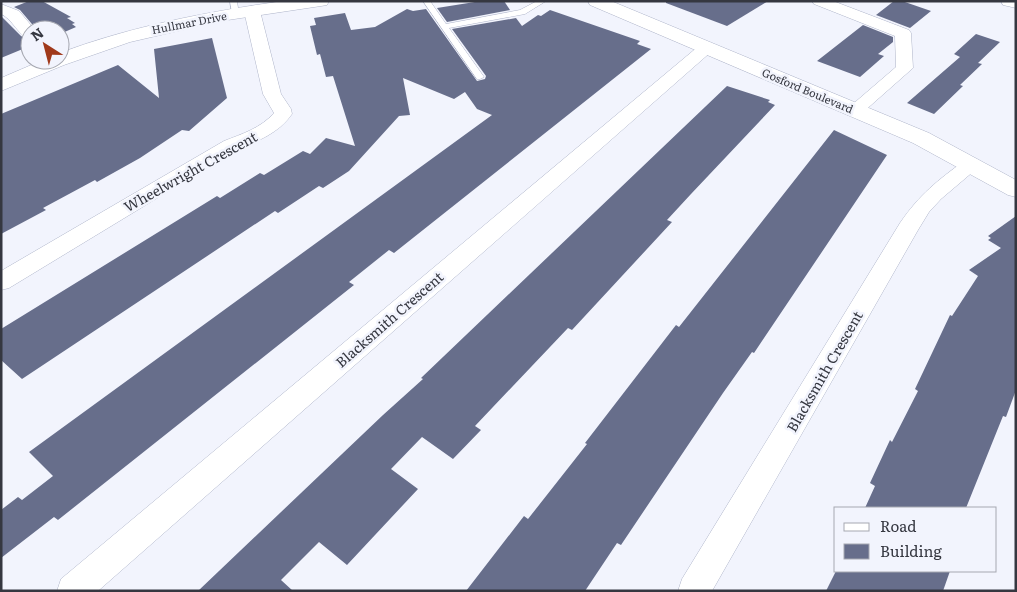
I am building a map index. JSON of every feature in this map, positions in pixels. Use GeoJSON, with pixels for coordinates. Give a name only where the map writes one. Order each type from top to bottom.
{"type":"FeatureCollection","features":[{"type":"Feature","properties":{"kind":"street","name":"Hullmar Drive"},"geometry":{"type":"LineString","coordinates":[[70,56],[147,30],[240,8],[321,1]]}},
{"type":"Feature","properties":{"kind":"street"},"geometry":{"type":"LineString","coordinates":[[819,1],[903,33],[905,68],[855,110]]}},
{"type":"Feature","properties":{"kind":"street"},"geometry":{"type":"LineString","coordinates":[[1009,1],[1016,3]]}},
{"type":"Feature","properties":{"kind":"street","name":"Gosford Boulevard"},"geometry":{"type":"LineString","coordinates":[[604,2],[706,48],[921,138],[1016,190]]}},
{"type":"Feature","properties":{"kind":"street"},"geometry":{"type":"LineString","coordinates":[[1,8],[14,14],[20,22]]}},
{"type":"Feature","properties":{"kind":"street","name":"Wheelwright Crescent"},"geometry":{"type":"LineString","coordinates":[[1,282],[230,146],[253,136],[278,121],[283,114],[282,109],[272,94],[240,8]]}},
{"type":"Feature","properties":{"kind":"street","name":"Blacksmith Crescent"},"geometry":{"type":"LineString","coordinates":[[73,591],[706,48]]}},
{"type":"Feature","properties":{"kind":"street","name":"Hullmar Drive"},"geometry":{"type":"LineString","coordinates":[[1,85],[35,70]]}},
{"type":"Feature","properties":{"kind":"street","name":"Blacksmith Crescent"},"geometry":{"type":"LineString","coordinates":[[694,591],[908,228],[922,207],[934,194],[971,165]]}},
{"type":"Feature","properties":{"kind":"lane"},"geometry":{"type":"LineString","coordinates":[[426,1],[480,77]]}},
{"type":"Feature","properties":{"kind":"lane"},"geometry":{"type":"LineString","coordinates":[[444,28],[522,12],[543,1]]}},
{"type":"Feature","properties":{"kind":"building"},"geometry":{"type":"Polygon","coordinates":[[[29,1],[42,1],[71,17],[67,18],[75,23],[72,24],[76,27],[70,30],[70,20],[28,20],[20,10],[14,7],[29,1]]]}},
{"type":"Feature","properties":{"kind":"building"},"geometry":{"type":"Polygon","coordinates":[[[481,1],[504,1],[510,10],[447,22],[437,8],[481,1]]]}},
{"type":"Feature","properties":{"kind":"building"},"geometry":{"type":"Polygon","coordinates":[[[666,1],[768,1],[727,26],[666,3],[666,1]]]}},
{"type":"Feature","properties":{"kind":"building"},"geometry":{"type":"Polygon","coordinates":[[[894,1],[902,1],[931,11],[910,28],[876,15],[894,1]]]}},
{"type":"Feature","properties":{"kind":"building"},"geometry":{"type":"Polygon","coordinates":[[[407,9],[413,11],[426,9],[477,81],[485,79],[486,76],[452,29],[516,18],[522,26],[538,15],[541,16],[550,10],[640,41],[637,44],[651,49],[394,253],[389,250],[349,282],[354,285],[58,520],[54,517],[1,558],[1,510],[18,497],[22,500],[53,476],[29,452],[492,115],[477,109],[465,92],[454,99],[403,78],[410,115],[399,116],[349,171],[323,188],[319,186],[278,213],[275,211],[22,379],[1,360],[1,329],[217,196],[220,198],[260,173],[264,175],[303,151],[310,154],[326,138],[355,146],[333,76],[326,77],[320,54],[317,55],[310,26],[316,25],[314,18],[345,13],[351,30],[375,27],[407,9]]]}},
{"type":"Feature","properties":{"kind":"building"},"geometry":{"type":"Polygon","coordinates":[[[1,16],[20,35],[20,50],[1,58],[1,16]]]}},
{"type":"Feature","properties":{"kind":"building"},"geometry":{"type":"Polygon","coordinates":[[[863,25],[893,37],[893,42],[878,54],[884,56],[860,77],[817,61],[863,25]]]}},
{"type":"Feature","properties":{"kind":"building"},"geometry":{"type":"Polygon","coordinates":[[[976,34],[1000,42],[978,63],[982,64],[960,85],[963,86],[934,114],[907,103],[960,57],[954,54],[976,34]]]}},
{"type":"Feature","properties":{"kind":"building"},"geometry":{"type":"Polygon","coordinates":[[[212,38],[227,98],[189,131],[182,130],[140,158],[97,182],[95,180],[43,208],[46,210],[1,234],[1,114],[118,65],[159,98],[154,49],[212,38]]]}},
{"type":"Feature","properties":{"kind":"building"},"geometry":{"type":"Polygon","coordinates":[[[727,86],[770,100],[768,102],[775,105],[667,220],[672,222],[572,330],[568,328],[475,426],[481,430],[453,459],[422,437],[391,469],[418,489],[347,565],[319,542],[281,580],[293,591],[198,591],[423,379],[421,378],[727,86]]]}},
{"type":"Feature","properties":{"kind":"building"},"geometry":{"type":"Polygon","coordinates":[[[834,130],[887,155],[754,353],[752,352],[723,393],[621,545],[617,543],[585,591],[466,591],[524,516],[528,519],[676,325],[679,327],[834,130]]]}},
{"type":"Feature","properties":{"kind":"building"},"geometry":{"type":"Polygon","coordinates":[[[1016,216],[1016,390],[1006,417],[1003,416],[966,507],[865,507],[875,486],[870,483],[890,440],[892,442],[918,391],[915,389],[950,315],[952,316],[978,276],[969,270],[1001,248],[988,240],[991,238],[988,236],[1016,216]]]}},
{"type":"Feature","properties":{"kind":"building"},"geometry":{"type":"Polygon","coordinates":[[[836,572],[950,572],[943,591],[826,591],[836,572]]]}}]}
